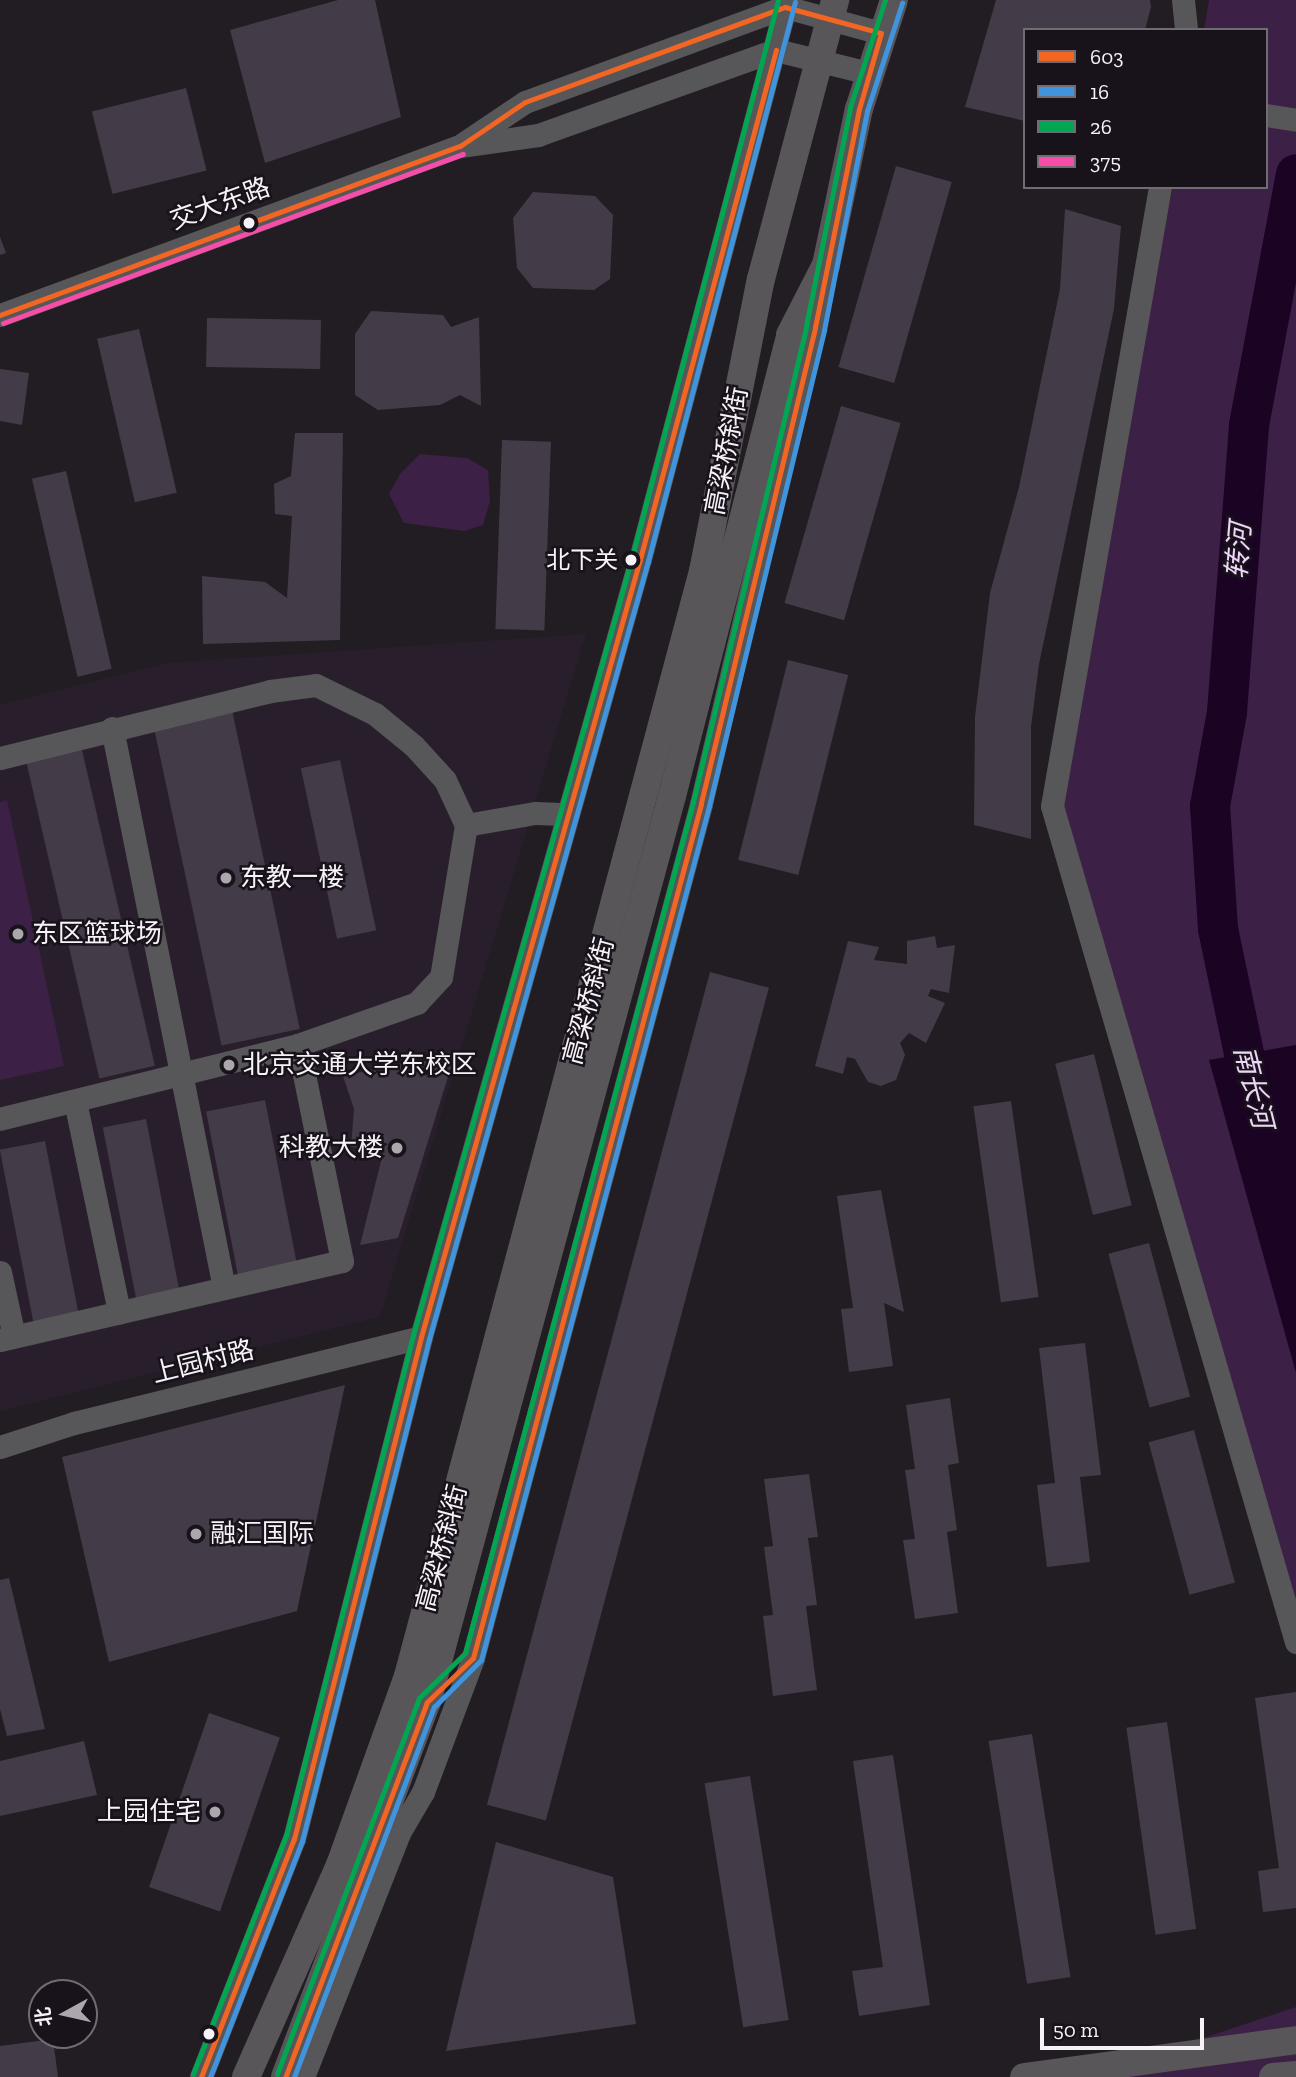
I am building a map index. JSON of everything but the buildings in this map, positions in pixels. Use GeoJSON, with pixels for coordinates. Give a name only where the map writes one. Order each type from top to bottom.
{"type":"FeatureCollection","features":[{"type":"Feature","properties":{"kind":"main road","name":"高梁桥斜街"},"geometry":{"type":"LineString","coordinates":[[285,2077],[427,1702],[673,796],[790,335],[826,265],[869,73],[894,0]]}},
{"type":"Feature","properties":{"kind":"main road","name":"高梁桥斜街"},"geometry":{"type":"LineString","coordinates":[[246,2077],[289,1986],[340,1865],[408,1676],[703,571],[761,279],[833,10]]}},
{"type":"Feature","properties":{"kind":"main road"},"geometry":{"type":"LineString","coordinates":[[1024,2077],[1296,2040]]}},
{"type":"Feature","properties":{"kind":"main road"},"geometry":{"type":"LineString","coordinates":[[1273,2077],[1296,2075]]}},
{"type":"Feature","properties":{"kind":"street"},"geometry":{"type":"LineString","coordinates":[[1183,0],[1186,28]]}},
{"type":"Feature","properties":{"kind":"street"},"geometry":{"type":"LineString","coordinates":[[786,4],[833,10],[881,33]]}},
{"type":"Feature","properties":{"kind":"street","name":"高梁桥斜街"},"geometry":{"type":"LineString","coordinates":[[201,2077],[294,1839],[421,1337],[568,814],[776,50],[786,4]]}},
{"type":"Feature","properties":{"kind":"street","name":"交大东路"},"geometry":{"type":"LineString","coordinates":[[460,146],[526,102],[786,4]]}},
{"type":"Feature","properties":{"kind":"street"},"geometry":{"type":"LineString","coordinates":[[776,50],[869,73]]}},
{"type":"Feature","properties":{"kind":"street","name":"交大东路"},"geometry":{"type":"LineString","coordinates":[[0,315],[460,146],[538,135],[776,50]]}},
{"type":"Feature","properties":{"kind":"street"},"geometry":{"type":"LineString","coordinates":[[1269,116],[1296,120]]}},
{"type":"Feature","properties":{"kind":"street"},"geometry":{"type":"LineString","coordinates":[[1160,189],[1052,806],[1296,1642]]}},
{"type":"Feature","properties":{"kind":"street","name":"高梁桥斜街"},"geometry":{"type":"LineString","coordinates":[[303,2077],[399,1833],[423,1792],[473,1658],[701,804],[826,265]]}},
{"type":"Feature","properties":{"kind":"street"},"geometry":{"type":"LineString","coordinates":[[0,758],[112,728],[270,691],[316,685],[375,714],[414,746],[445,780],[466,825],[441,977],[417,1003],[298,1045],[0,1119]]}},
{"type":"Feature","properties":{"kind":"street"},"geometry":{"type":"LineString","coordinates":[[112,728],[224,1288]]}},
{"type":"Feature","properties":{"kind":"street"},"geometry":{"type":"LineString","coordinates":[[466,825],[535,813],[568,814]]}},
{"type":"Feature","properties":{"kind":"street"},"geometry":{"type":"LineString","coordinates":[[0,1272],[7,1338],[342,1261],[298,1045]]}},
{"type":"Feature","properties":{"kind":"street"},"geometry":{"type":"LineString","coordinates":[[75,1101],[120,1312]]}},
{"type":"Feature","properties":{"kind":"street","name":"上园村路"},"geometry":{"type":"LineString","coordinates":[[0,1447],[74,1423],[421,1337]]}},
{"type":"Feature","properties":{"kind":"street"},"geometry":{"type":"LineString","coordinates":[[427,1702],[473,1658]]}},
{"type":"Feature","properties":{"kind":"shaded area"},"geometry":{"type":"Polygon","coordinates":[[[1209,0],[1296,0],[1296,1610],[1141,1068],[1056,806],[1090,590],[1173,189],[1268,189],[1268,28],[1204,28],[1209,0]]]}},
{"type":"Feature","properties":{"kind":"shaded area"},"geometry":{"type":"Polygon","coordinates":[[[420,454],[467,458],[488,470],[490,501],[483,525],[464,531],[404,523],[389,494],[400,474],[420,454]]]}},
{"type":"Feature","properties":{"kind":"shaded area","name":"北京交通大学东校区"},"geometry":{"type":"Polygon","coordinates":[[[586,634],[380,1317],[0,1411],[0,705],[167,663],[586,634]]]}},
{"type":"Feature","properties":{"kind":"shaded area","name":"东区篮球场"},"geometry":{"type":"Polygon","coordinates":[[[7,800],[64,1066],[0,1080],[0,802],[7,800]]]}},
{"type":"Feature","properties":{"kind":"shaded area"},"geometry":{"type":"Polygon","coordinates":[[[1296,2007],[1296,2077],[1087,2077],[1296,2007]]]}},
{"type":"Feature","properties":{"kind":"water","name":"南长河"},"geometry":{"type":"Polygon","coordinates":[[[1296,1045],[1296,1373],[1209,1060],[1296,1045]]]}},
{"type":"Feature","properties":{"kind":"waterway","name":"转河"},"geometry":{"type":"LineString","coordinates":[[1255,1106],[1218,929],[1210,806],[1227,712],[1249,425],[1296,174]]}},
{"type":"Feature","properties":{"kind":"transit line","name":"26"},"geometry":{"type":"LineString","coordinates":[[193,2074],[286,1836],[413,1335],[632,557],[778,0]]}},
{"type":"Feature","properties":{"kind":"transit line","name":"26"},"geometry":{"type":"LineString","coordinates":[[277,2074],[419,1698],[465,1653],[693,802],[806,326],[850,107],[885,0]]}},
{"type":"Feature","properties":{"kind":"transit line","name":"16"},"geometry":{"type":"LineString","coordinates":[[210,2077],[302,1841],[429,1339],[648,561],[795,2]]}},
{"type":"Feature","properties":{"kind":"transit line","name":"16"},"geometry":{"type":"LineString","coordinates":[[294,2077],[434,1707],[481,1660],[709,806],[824,330],[867,111],[902,3]]}},
{"type":"Feature","properties":{"kind":"transit line","name":"603"},"geometry":{"type":"LineString","coordinates":[[0,315],[460,146],[525,102],[785,7],[881,33],[859,109],[815,328],[701,804],[473,1658],[427,1702],[285,2077]]}},
{"type":"Feature","properties":{"kind":"transit line","name":"603"},"geometry":{"type":"LineString","coordinates":[[201,2077],[294,1839],[421,1337],[640,559],[776,50]]}},
{"type":"Feature","properties":{"kind":"transit line","name":"375"},"geometry":{"type":"LineString","coordinates":[[3,323],[463,154]]}},
{"type":"Feature","properties":{"kind":"place","name":"北下关"},"geometry":{"type":"Point","coordinates":[631,560]}},
{"type":"Feature","properties":{"kind":"place","name":"东教一楼"},"geometry":{"type":"Point","coordinates":[226,878]}},
{"type":"Feature","properties":{"kind":"place","name":"东区篮球场"},"geometry":{"type":"Point","coordinates":[18,934]}},
{"type":"Feature","properties":{"kind":"place","name":"北京交通大学东校区"},"geometry":{"type":"Point","coordinates":[229,1065]}},
{"type":"Feature","properties":{"kind":"place","name":"科教大楼"},"geometry":{"type":"Point","coordinates":[397,1148]}},
{"type":"Feature","properties":{"kind":"place","name":"融汇国际"},"geometry":{"type":"Point","coordinates":[196,1534]}},
{"type":"Feature","properties":{"kind":"place","name":"上园住宅"},"geometry":{"type":"Point","coordinates":[215,1812]}}]}
